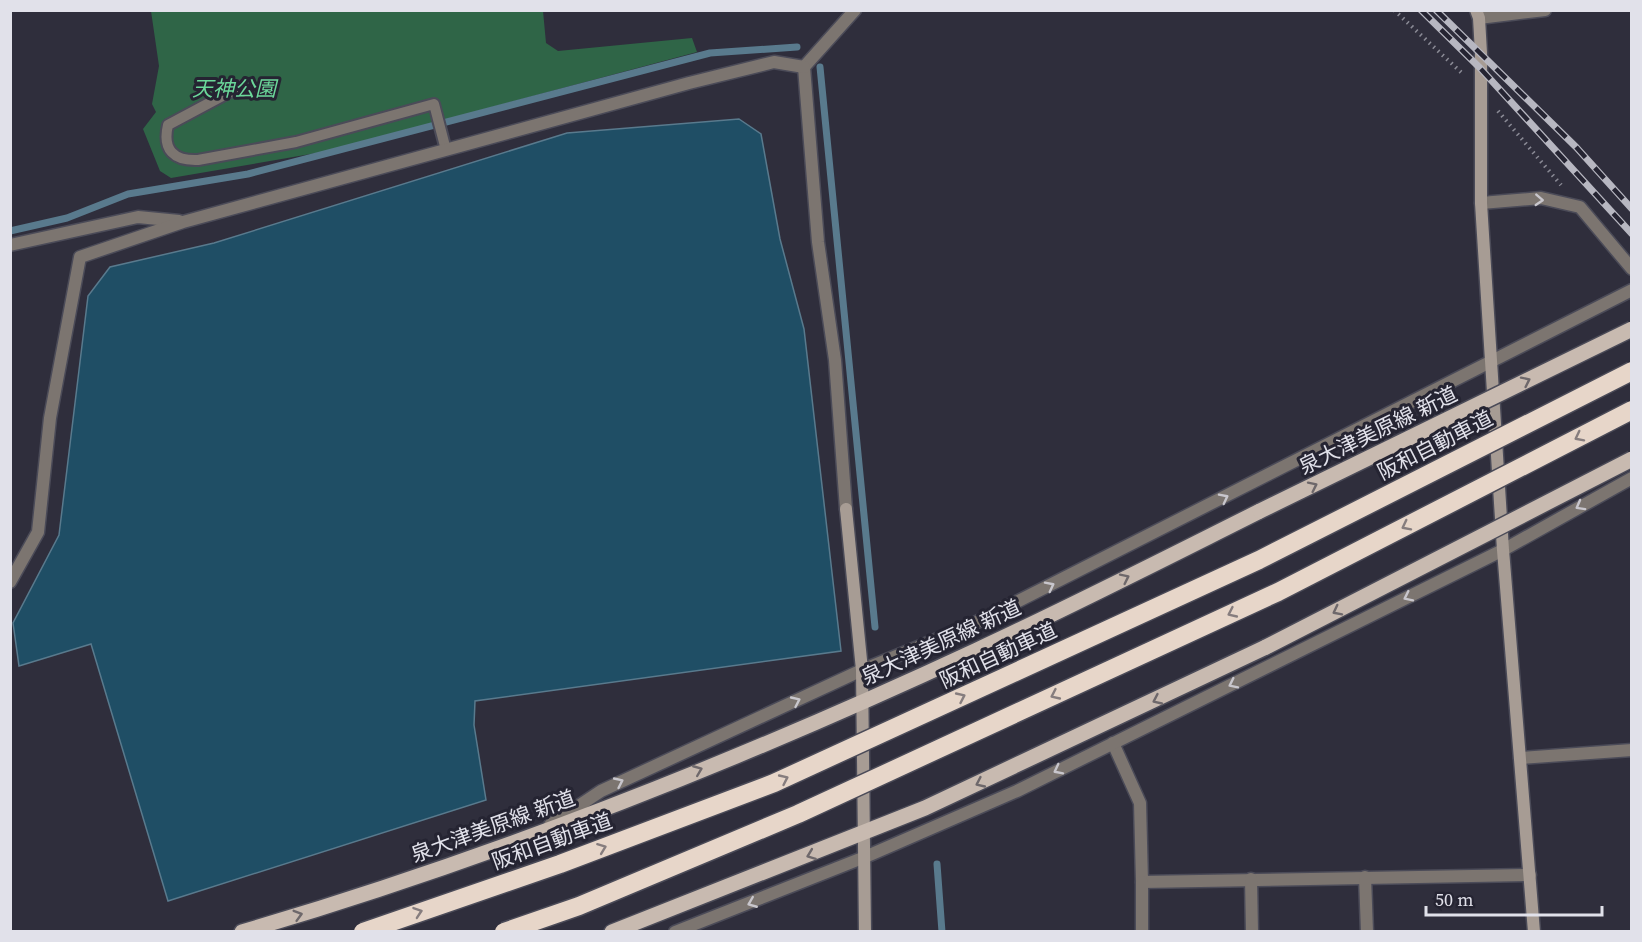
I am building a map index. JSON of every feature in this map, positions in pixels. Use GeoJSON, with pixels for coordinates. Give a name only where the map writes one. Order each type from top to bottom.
{"type":"FeatureCollection","features":[{"type":"Feature","properties":{"kind":"highway","name":"阪和自動車道"},"geometry":{"type":"LineString","coordinates":[[363,932],[560,864],[774,783],[1259,560],[1632,370]]}},
{"type":"Feature","properties":{"kind":"highway"},"geometry":{"type":"LineString","coordinates":[[504,932],[579,906],[798,814],[1278,592],[1632,410]]}},
{"type":"Feature","properties":{"kind":"main road","name":"泉大津美原線 新道"},"geometry":{"type":"LineString","coordinates":[[242,932],[313,911],[534,836],[862,702],[978,650],[1632,329]]}},
{"type":"Feature","properties":{"kind":"main road"},"geometry":{"type":"LineString","coordinates":[[612,932],[865,834],[957,794],[1266,647],[1632,459]]}},
{"type":"Feature","properties":{"kind":"street"},"geometry":{"type":"LineString","coordinates":[[855,10],[804,67],[818,242],[835,360],[846,508],[862,670],[865,932]]}},
{"type":"Feature","properties":{"kind":"street"},"geometry":{"type":"LineString","coordinates":[[1534,932],[1503,550],[1481,203],[1477,14],[1545,10]]}},
{"type":"Feature","properties":{"kind":"street"},"geometry":{"type":"LineString","coordinates":[[10,582],[38,532],[50,418],[80,257],[183,222],[774,62],[804,67]]}},
{"type":"Feature","properties":{"kind":"street"},"geometry":{"type":"LineString","coordinates":[[1481,203],[1541,198],[1580,207],[1632,269]]}},
{"type":"Feature","properties":{"kind":"street"},"geometry":{"type":"LineString","coordinates":[[10,245],[138,217],[183,222]]}},
{"type":"Feature","properties":{"kind":"street"},"geometry":{"type":"LineString","coordinates":[[534,836],[601,791],[862,670],[967,627],[1492,363],[1632,290]]}},
{"type":"Feature","properties":{"kind":"street"},"geometry":{"type":"LineString","coordinates":[[675,932],[865,857],[1017,791],[1503,550],[1632,478]]}},
{"type":"Feature","properties":{"kind":"street"},"geometry":{"type":"LineString","coordinates":[[1113,743],[1140,803],[1142,932]]}},
{"type":"Feature","properties":{"kind":"street"},"geometry":{"type":"LineString","coordinates":[[1520,758],[1632,750]]}},
{"type":"Feature","properties":{"kind":"street"},"geometry":{"type":"LineString","coordinates":[[1142,882],[1530,874]]}},
{"type":"Feature","properties":{"kind":"street"},"geometry":{"type":"LineString","coordinates":[[1365,877],[1367,932]]}},
{"type":"Feature","properties":{"kind":"street"},"geometry":{"type":"LineString","coordinates":[[1251,879],[1252,932]]}},
{"type":"Feature","properties":{"kind":"lane"},"geometry":{"type":"LineString","coordinates":[[241,86],[168,125],[165,136],[168,147],[176,157],[184,161],[198,160],[296,142],[434,104],[446,150]]}},
{"type":"Feature","properties":{"kind":"path"},"geometry":{"type":"LineString","coordinates":[[1394,10],[1480,89],[1580,207]]}},
{"type":"Feature","properties":{"kind":"green space","name":"天神公園"},"geometry":{"type":"Polygon","coordinates":[[[151,11],[543,11],[546,43],[558,51],[692,38],[697,52],[328,151],[171,178],[160,171],[143,129],[156,112],[152,104],[159,66],[151,11]]]}},
{"type":"Feature","properties":{"kind":"water"},"geometry":{"type":"Polygon","coordinates":[[[739,119],[761,134],[780,239],[804,329],[841,651],[475,701],[474,725],[486,800],[168,901],[91,644],[19,666],[13,623],[59,535],[88,296],[110,267],[214,243],[567,133],[739,119]]]}},
{"type":"Feature","properties":{"kind":"waterway"},"geometry":{"type":"LineString","coordinates":[[10,231],[67,218],[128,194],[248,174],[710,53],[797,47]]}},
{"type":"Feature","properties":{"kind":"waterway"},"geometry":{"type":"LineString","coordinates":[[820,67],[875,627]]}},
{"type":"Feature","properties":{"kind":"waterway"},"geometry":{"type":"LineString","coordinates":[[937,864],[942,932]]}},
{"type":"Feature","properties":{"kind":"railway"},"geometry":{"type":"LineString","coordinates":[[1421,10],[1480,68],[1632,234]]}},
{"type":"Feature","properties":{"kind":"railway"},"geometry":{"type":"LineString","coordinates":[[1436,10],[1576,147],[1632,209]]}}]}
